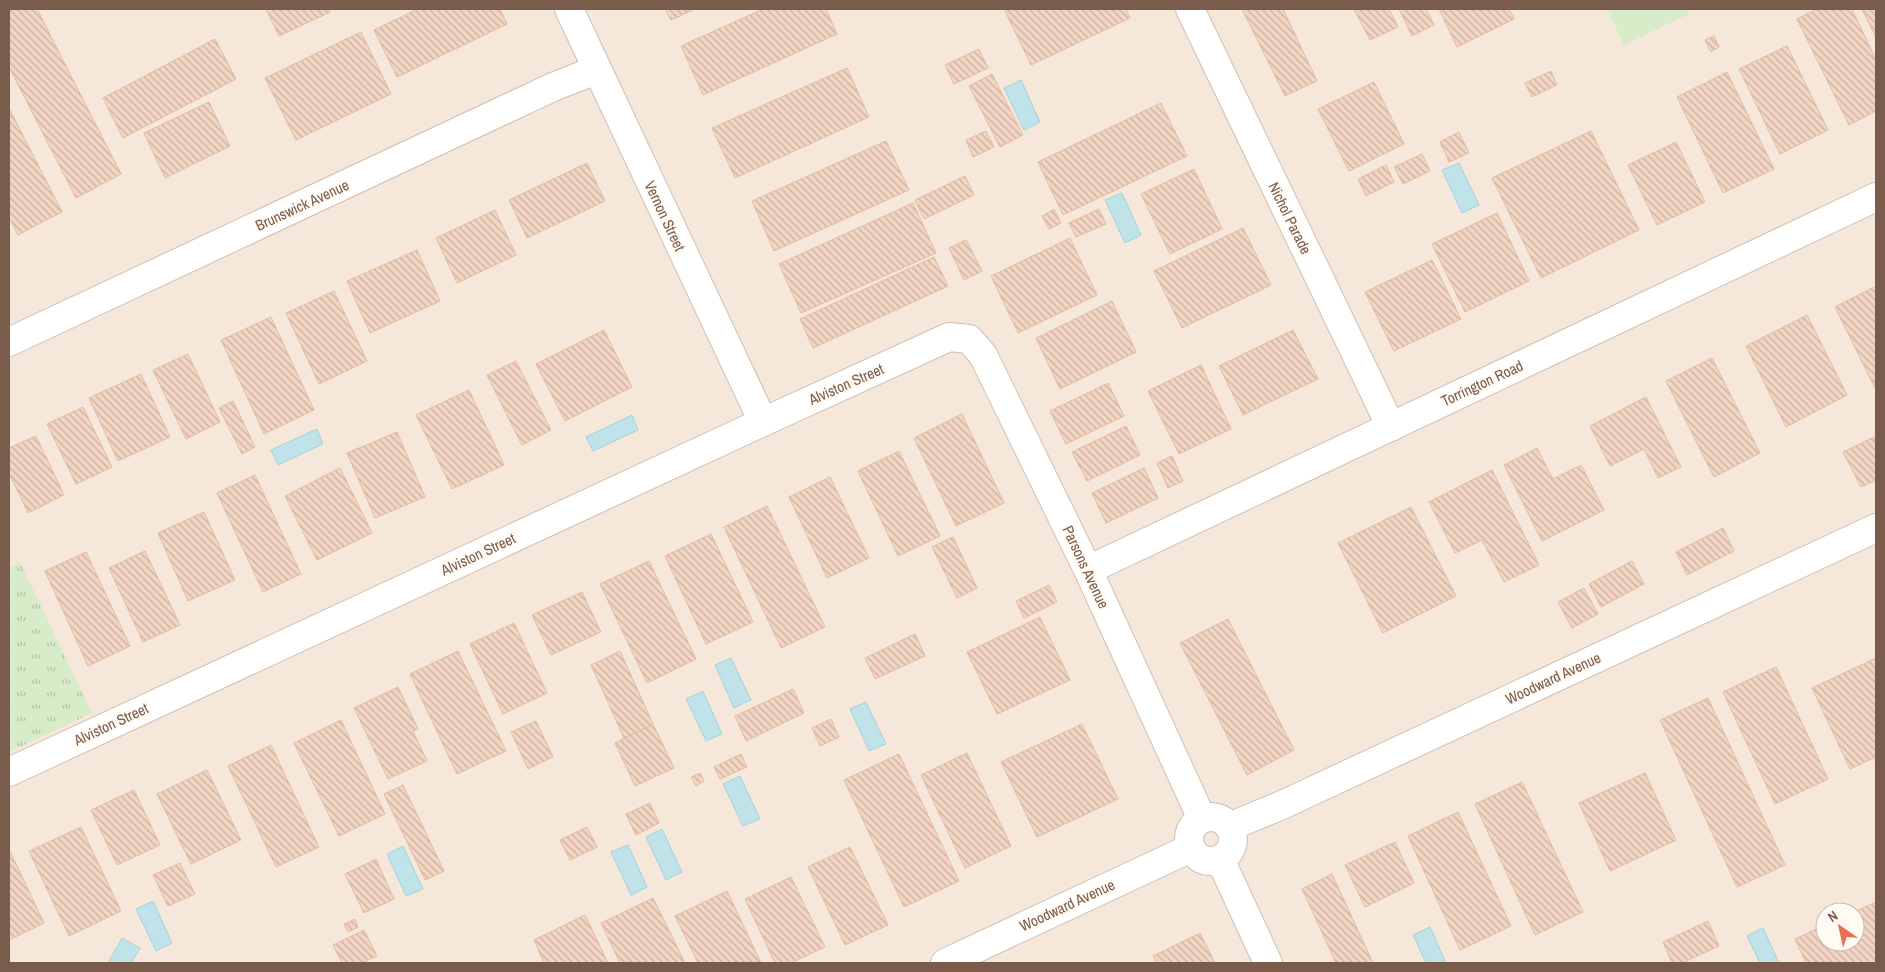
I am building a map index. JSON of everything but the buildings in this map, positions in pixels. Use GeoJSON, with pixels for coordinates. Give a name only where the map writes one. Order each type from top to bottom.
{"type":"FeatureCollection","features":[{"type":"Feature","properties":{"kind":"street","name":"Vernon Street"},"geometry":{"type":"LineString","coordinates":[[569,9],[763,422]]}},
{"type":"Feature","properties":{"kind":"street","name":"Nichol Parade"},"geometry":{"type":"LineString","coordinates":[[1190,9],[1391,427]]}},
{"type":"Feature","properties":{"kind":"street","name":"Brunswick Avenue"},"geometry":{"type":"LineString","coordinates":[[9,342],[553,87],[596,70]]}},
{"type":"Feature","properties":{"kind":"street","name":"Torrington Road"},"geometry":{"type":"LineString","coordinates":[[1088,570],[1876,197]]}},
{"type":"Feature","properties":{"kind":"street","name":"Alviston Street"},"geometry":{"type":"LineString","coordinates":[[9,772],[948,337]]}},
{"type":"Feature","properties":{"kind":"street","name":"Parsons Avenue"},"geometry":{"type":"LineString","coordinates":[[948,337],[969,339],[983,355],[1088,570],[1202,819]]}},
{"type":"Feature","properties":{"kind":"street","name":"Woodward Avenue"},"geometry":{"type":"LineString","coordinates":[[1229,827],[1282,805],[1876,528]]}},
{"type":"Feature","properties":{"kind":"street"},"geometry":{"type":"LineString","coordinates":[[1208,817],[1220,819],[1229,827],[1233,841],[1227,855],[1220,859],[1207,861],[1200,858],[1191,848],[1190,834],[1192,828],[1202,819],[1208,817]]}},
{"type":"Feature","properties":{"kind":"street","name":"Woodward Avenue"},"geometry":{"type":"LineString","coordinates":[[945,963],[1191,848]]}},
{"type":"Feature","properties":{"kind":"street"},"geometry":{"type":"LineString","coordinates":[[1220,859],[1268,963]]}},
{"type":"Feature","properties":{"kind":"shaded area"},"geometry":{"type":"Polygon","coordinates":[[[9,9],[1876,9],[1876,963],[9,963],[9,9]]]}},
{"type":"Feature","properties":{"kind":"green space"},"geometry":{"type":"Polygon","coordinates":[[[1607,9],[1686,9],[1689,14],[1624,45],[1607,9]]]}},
{"type":"Feature","properties":{"kind":"green space"},"geometry":{"type":"Polygon","coordinates":[[[20,562],[92,713],[9,752],[9,568],[20,562]]]}},
{"type":"Feature","properties":{"kind":"water"},"geometry":{"type":"Polygon","coordinates":[[[1021,80],[1040,122],[1024,130],[1004,88],[1021,80]]]}},
{"type":"Feature","properties":{"kind":"water"},"geometry":{"type":"Polygon","coordinates":[[[1459,163],[1479,205],[1462,213],[1442,170],[1459,163]]]}},
{"type":"Feature","properties":{"kind":"water"},"geometry":{"type":"Polygon","coordinates":[[[1122,193],[1141,235],[1125,243],[1105,200],[1122,193]]]}},
{"type":"Feature","properties":{"kind":"water"},"geometry":{"type":"Polygon","coordinates":[[[632,415],[638,430],[593,451],[586,437],[632,415]]]}},
{"type":"Feature","properties":{"kind":"water"},"geometry":{"type":"Polygon","coordinates":[[[317,429],[323,444],[278,465],[271,450],[317,429]]]}},
{"type":"Feature","properties":{"kind":"water"},"geometry":{"type":"Polygon","coordinates":[[[731,658],[751,700],[734,708],[715,665],[731,658]]]}},
{"type":"Feature","properties":{"kind":"water"},"geometry":{"type":"Polygon","coordinates":[[[703,691],[722,734],[706,741],[686,699],[703,691]]]}},
{"type":"Feature","properties":{"kind":"water"},"geometry":{"type":"Polygon","coordinates":[[[866,702],[886,744],[869,751],[850,709],[866,702]]]}},
{"type":"Feature","properties":{"kind":"water"},"geometry":{"type":"Polygon","coordinates":[[[740,776],[760,819],[743,826],[723,784],[740,776]]]}},
{"type":"Feature","properties":{"kind":"water"},"geometry":{"type":"Polygon","coordinates":[[[662,829],[682,872],[666,880],[646,837],[662,829]]]}},
{"type":"Feature","properties":{"kind":"water"},"geometry":{"type":"Polygon","coordinates":[[[628,845],[647,887],[631,895],[611,852],[628,845]]]}},
{"type":"Feature","properties":{"kind":"water"},"geometry":{"type":"Polygon","coordinates":[[[403,846],[423,889],[406,896],[387,854],[403,846]]]}},
{"type":"Feature","properties":{"kind":"water"},"geometry":{"type":"Polygon","coordinates":[[[153,901],[172,943],[156,951],[136,909],[153,901]]]}},
{"type":"Feature","properties":{"kind":"water"},"geometry":{"type":"Polygon","coordinates":[[[1430,927],[1446,963],[1426,963],[1413,935],[1430,927]]]}},
{"type":"Feature","properties":{"kind":"water"},"geometry":{"type":"Polygon","coordinates":[[[1763,928],[1779,963],[1760,963],[1747,936],[1763,928]]]}},
{"type":"Feature","properties":{"kind":"water"},"geometry":{"type":"Polygon","coordinates":[[[122,938],[140,948],[131,963],[108,963],[122,938]]]}}]}
